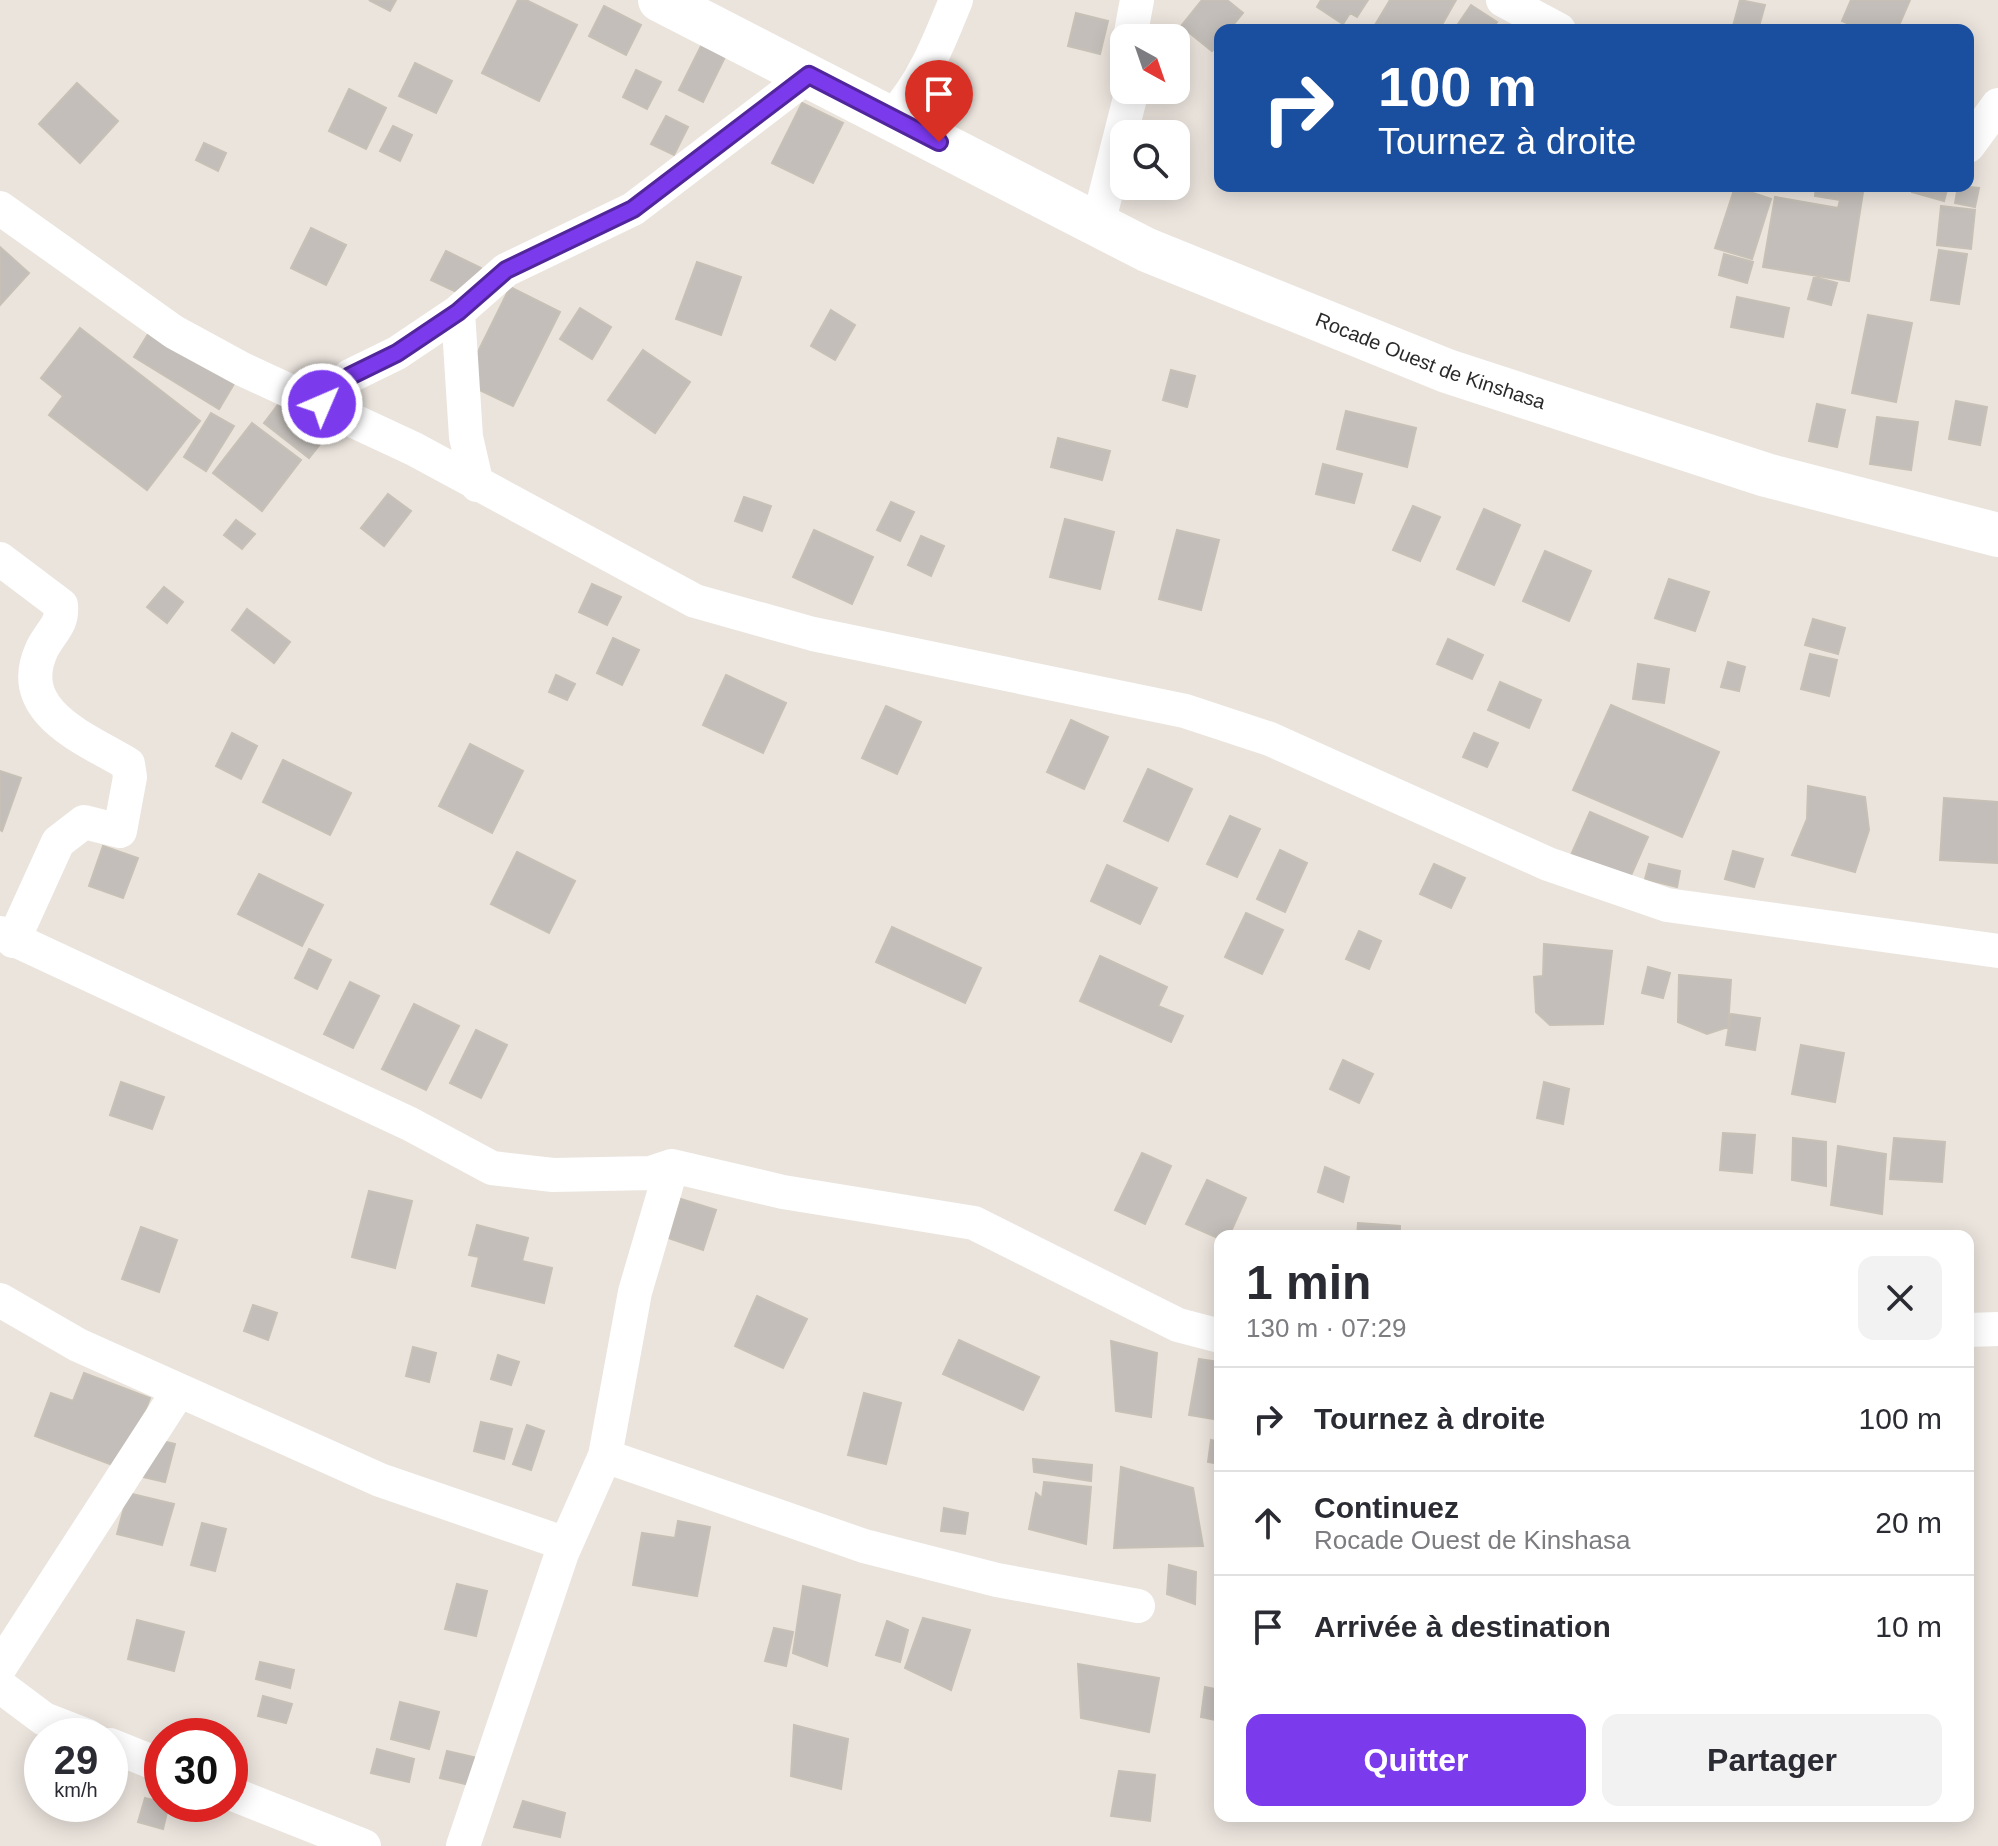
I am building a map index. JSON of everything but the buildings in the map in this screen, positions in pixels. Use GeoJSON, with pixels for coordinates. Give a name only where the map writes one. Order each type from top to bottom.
{"type":"FeatureCollection","features":[{"type":"Feature","properties":{"kind":"main road","name":"Rocade Ouest de Kinshasa"},"geometry":{"type":"LineString","coordinates":[[660,0],[1147,250],[1447,371],[1766,475],[1998,535]]}},
{"type":"Feature","properties":{"kind":"street"},"geometry":{"type":"LineString","coordinates":[[892,117],[909,99],[926,71],[956,0]]}},
{"type":"Feature","properties":{"kind":"street"},"geometry":{"type":"LineString","coordinates":[[1133,24],[1137,0]]}},
{"type":"Feature","properties":{"kind":"street"},"geometry":{"type":"LineString","coordinates":[[1503,0],[1548,24]]}},
{"type":"Feature","properties":{"kind":"street"},"geometry":{"type":"LineString","coordinates":[[322,404],[350,376],[397,353],[458,312],[506,270],[633,209],[809,75]]}},
{"type":"Feature","properties":{"kind":"street"},"geometry":{"type":"LineString","coordinates":[[1098,224],[1128,104]]}},
{"type":"Feature","properties":{"kind":"street"},"geometry":{"type":"LineString","coordinates":[[1974,138],[1998,105]]}},
{"type":"Feature","properties":{"kind":"street"},"geometry":{"type":"LineString","coordinates":[[0,208],[174,332],[242,369],[414,449],[695,601],[813,634],[1185,711],[1224,723],[1270,739],[1548,864],[1667,905],[1998,951]]}},
{"type":"Feature","properties":{"kind":"street"},"geometry":{"type":"LineString","coordinates":[[458,312],[466,437],[477,485]]}},
{"type":"Feature","properties":{"kind":"street"},"geometry":{"type":"LineString","coordinates":[[0,559],[61,605],[62,619],[42,650],[36,683],[41,704],[56,721],[128,764],[130,777],[120,813],[120,831],[84,822],[58,842],[6,937],[410,1124],[492,1168],[553,1175],[651,1173],[672,1166],[783,1192],[974,1223],[1178,1325],[1214,1334]]}},
{"type":"Feature","properties":{"kind":"street"},"geometry":{"type":"LineString","coordinates":[[463,1846],[566,1544],[605,1456],[635,1292],[672,1166]]}},
{"type":"Feature","properties":{"kind":"street"},"geometry":{"type":"LineString","coordinates":[[0,1300],[78,1345],[380,1480],[566,1544]]}},
{"type":"Feature","properties":{"kind":"street"},"geometry":{"type":"LineString","coordinates":[[1974,1330],[1998,1329]]}},
{"type":"Feature","properties":{"kind":"street"},"geometry":{"type":"LineString","coordinates":[[0,1667],[178,1392]]}},
{"type":"Feature","properties":{"kind":"street"},"geometry":{"type":"LineString","coordinates":[[605,1456],[864,1546],[997,1580],[1138,1606]]}},
{"type":"Feature","properties":{"kind":"street"},"geometry":{"type":"LineString","coordinates":[[0,1686],[43,1718]]}},
{"type":"Feature","properties":{"kind":"street"},"geometry":{"type":"LineString","coordinates":[[248,1800],[364,1846]]}},
{"type":"Feature","properties":{"kind":"route"},"geometry":{"type":"LineString","coordinates":[[322,404],[350,376],[397,353],[458,312],[506,270],[633,209],[809,75],[939,142]]}}]}
